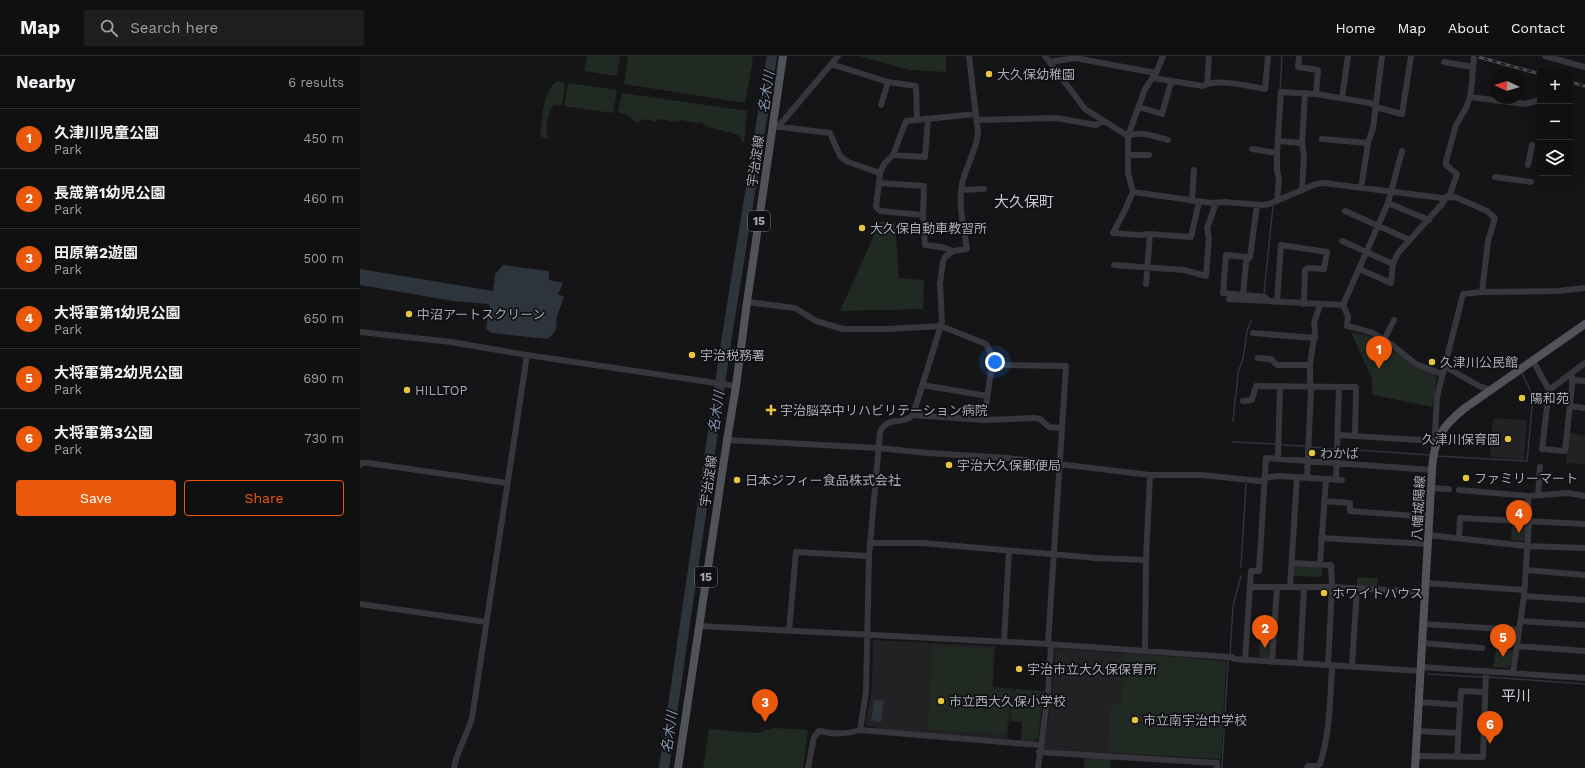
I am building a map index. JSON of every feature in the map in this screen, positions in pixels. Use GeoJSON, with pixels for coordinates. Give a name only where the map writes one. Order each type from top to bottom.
{"type":"FeatureCollection","features":[{"type":"Feature","properties":{"kind":"main road","name":"宇治淀線"},"geometry":{"type":"LineString","coordinates":[[678,768],[736,386],[747,302],[776,126],[783,56]]}},
{"type":"Feature","properties":{"kind":"main road","name":"八幡城陽線"},"geometry":{"type":"LineString","coordinates":[[1415,768],[1433,452],[1436,441],[1453,417],[1585,324]]}},
{"type":"Feature","properties":{"kind":"street"},"geometry":{"type":"LineString","coordinates":[[776,126],[838,56]]}},
{"type":"Feature","properties":{"kind":"street"},"geometry":{"type":"LineString","coordinates":[[880,183],[924,186],[923,216],[925,245],[942,247],[953,251],[967,249],[961,207],[961,190],[962,182],[977,141],[976,117],[969,56]]}},
{"type":"Feature","properties":{"kind":"street"},"geometry":{"type":"LineString","coordinates":[[1045,56],[1085,109],[1128,136]]}},
{"type":"Feature","properties":{"kind":"street"},"geometry":{"type":"LineString","coordinates":[[1163,56],[1155,75],[1145,89],[1128,136],[1128,173],[1133,192],[1126,210],[1113,233],[1191,237],[1199,202]]}},
{"type":"Feature","properties":{"kind":"street"},"geometry":{"type":"LineString","coordinates":[[1206,84],[1209,56]]}},
{"type":"Feature","properties":{"kind":"street"},"geometry":{"type":"LineString","coordinates":[[1050,62],[1075,58],[1155,75],[1171,82],[1203,86],[1206,84],[1222,83],[1265,89],[1268,56]]}},
{"type":"Feature","properties":{"kind":"street"},"geometry":{"type":"LineString","coordinates":[[1299,56],[1298,67],[1318,70],[1316,94]]}},
{"type":"Feature","properties":{"kind":"street"},"geometry":{"type":"LineString","coordinates":[[1342,98],[1348,56]]}},
{"type":"Feature","properties":{"kind":"street"},"geometry":{"type":"LineString","coordinates":[[1362,188],[1368,143],[1376,106],[1382,56]]}},
{"type":"Feature","properties":{"kind":"street"},"geometry":{"type":"LineString","coordinates":[[1277,201],[1279,179],[1277,170],[1277,153],[1281,92],[1316,94],[1370,103],[1402,114],[1411,56]]}},
{"type":"Feature","properties":{"kind":"street"},"geometry":{"type":"LineString","coordinates":[[1359,269],[1391,282],[1393,264],[1398,253],[1444,203],[1457,174],[1446,165],[1446,161],[1456,125],[1466,108],[1470,97],[1474,56]]}},
{"type":"Feature","properties":{"kind":"street"},"geometry":{"type":"LineString","coordinates":[[1545,56],[1585,67]]}},
{"type":"Feature","properties":{"kind":"street"},"geometry":{"type":"LineString","coordinates":[[1444,62],[1473,67]]}},
{"type":"Feature","properties":{"kind":"street"},"geometry":{"type":"LineString","coordinates":[[831,64],[888,82],[916,86],[917,120]]}},
{"type":"Feature","properties":{"kind":"street"},"geometry":{"type":"LineString","coordinates":[[881,105],[888,82]]}},
{"type":"Feature","properties":{"kind":"street"},"geometry":{"type":"LineString","coordinates":[[1139,107],[1162,114],[1171,82]]}},
{"type":"Feature","properties":{"kind":"street"},"geometry":{"type":"LineString","coordinates":[[1302,190],[1304,155],[1302,143],[1305,93]]}},
{"type":"Feature","properties":{"kind":"street"},"geometry":{"type":"LineString","coordinates":[[1470,97],[1525,104],[1537,101]]}},
{"type":"Feature","properties":{"kind":"street"},"geometry":{"type":"LineString","coordinates":[[923,216],[880,211],[876,207],[880,173],[884,164],[893,155],[906,122],[928,119],[976,117],[1056,118],[1096,125],[1103,121]]}},
{"type":"Feature","properties":{"kind":"street"},"geometry":{"type":"LineString","coordinates":[[893,155],[925,157],[928,119]]}},
{"type":"Feature","properties":{"kind":"street"},"geometry":{"type":"LineString","coordinates":[[776,126],[830,133],[840,156],[848,162],[880,173]]}},
{"type":"Feature","properties":{"kind":"street"},"geometry":{"type":"LineString","coordinates":[[1128,136],[1132,134],[1143,134],[1168,140]]}},
{"type":"Feature","properties":{"kind":"street"},"geometry":{"type":"LineString","coordinates":[[1322,138],[1368,143]]}},
{"type":"Feature","properties":{"kind":"street"},"geometry":{"type":"LineString","coordinates":[[1278,141],[1302,143]]}},
{"type":"Feature","properties":{"kind":"street"},"geometry":{"type":"LineString","coordinates":[[1528,165],[1532,145]]}},
{"type":"Feature","properties":{"kind":"street"},"geometry":{"type":"LineString","coordinates":[[1252,149],[1277,153]]}},
{"type":"Feature","properties":{"kind":"street"},"geometry":{"type":"LineString","coordinates":[[1402,151],[1388,203],[1343,305],[1348,316],[1347,326],[1360,328],[1384,340],[1416,364],[1442,374]]}},
{"type":"Feature","properties":{"kind":"street"},"geometry":{"type":"LineString","coordinates":[[1128,155],[1149,155]]}},
{"type":"Feature","properties":{"kind":"street"},"geometry":{"type":"LineString","coordinates":[[1192,201],[1194,170]]}},
{"type":"Feature","properties":{"kind":"street"},"geometry":{"type":"LineString","coordinates":[[1495,177],[1531,182]]}},
{"type":"Feature","properties":{"kind":"street"},"geometry":{"type":"LineString","coordinates":[[1133,192],[1199,202],[1225,202],[1257,205],[1269,204],[1316,184],[1324,183],[1454,197],[1487,211],[1495,218],[1488,241],[1482,292]]}},
{"type":"Feature","properties":{"kind":"street"},"geometry":{"type":"LineString","coordinates":[[961,190],[984,189]]}},
{"type":"Feature","properties":{"kind":"street"},"geometry":{"type":"LineString","coordinates":[[1114,265],[1184,270],[1206,276],[1209,238],[1207,228],[1216,203]]}},
{"type":"Feature","properties":{"kind":"street"},"geometry":{"type":"LineString","coordinates":[[1388,203],[1429,220]]}},
{"type":"Feature","properties":{"kind":"street"},"geometry":{"type":"LineString","coordinates":[[1243,295],[1246,262],[1250,257],[1257,205]]}},
{"type":"Feature","properties":{"kind":"street"},"geometry":{"type":"LineString","coordinates":[[1345,211],[1410,240]]}},
{"type":"Feature","properties":{"kind":"street"},"geometry":{"type":"LineString","coordinates":[[1146,284],[1150,234]]}},
{"type":"Feature","properties":{"kind":"street"},"geometry":{"type":"LineString","coordinates":[[1342,241],[1393,264]]}},
{"type":"Feature","properties":{"kind":"street"},"geometry":{"type":"LineString","coordinates":[[1277,302],[1281,245],[1327,252],[1324,269],[1308,268],[1305,270],[1304,304]]}},
{"type":"Feature","properties":{"kind":"street"},"geometry":{"type":"LineString","coordinates":[[860,730],[866,692],[869,635],[869,556],[880,432],[883,425],[890,422],[908,419],[913,415],[942,322],[940,292],[941,274],[945,257],[953,251]]}},
{"type":"Feature","properties":{"kind":"street"},"geometry":{"type":"LineString","coordinates":[[1248,259],[1246,257],[1226,255],[1223,293],[1265,297],[1268,302]]}},
{"type":"Feature","properties":{"kind":"street"},"geometry":{"type":"LineString","coordinates":[[1339,435],[1436,441],[1435,432],[1437,397],[1462,297],[1466,293],[1551,291],[1585,288]]}},
{"type":"Feature","properties":{"kind":"street"},"geometry":{"type":"LineString","coordinates":[[1229,299],[1247,302],[1343,305]]}},
{"type":"Feature","properties":{"kind":"street"},"geometry":{"type":"LineString","coordinates":[[747,302],[795,308],[816,321],[842,329],[887,329],[941,326],[986,344],[996,363],[1003,365],[1066,366],[1049,644],[1048,694],[1038,768]]}},
{"type":"Feature","properties":{"kind":"street"},"geometry":{"type":"LineString","coordinates":[[1307,478],[1311,390],[1310,365],[1315,338],[1314,322],[1320,305]]}},
{"type":"Feature","properties":{"kind":"street"},"geometry":{"type":"LineString","coordinates":[[1384,340],[1394,320]]}},
{"type":"Feature","properties":{"kind":"street"},"geometry":{"type":"LineString","coordinates":[[360,332],[451,342],[527,355],[736,386]]}},
{"type":"Feature","properties":{"kind":"street"},"geometry":{"type":"LineString","coordinates":[[1253,333],[1315,338]]}},
{"type":"Feature","properties":{"kind":"street"},"geometry":{"type":"LineString","coordinates":[[454,768],[456,756],[472,718],[527,355]]}},
{"type":"Feature","properties":{"kind":"street"},"geometry":{"type":"LineString","coordinates":[[1258,358],[1271,359],[1277,365],[1310,365]]}},
{"type":"Feature","properties":{"kind":"street"},"geometry":{"type":"LineString","coordinates":[[1533,361],[1549,390],[1542,449],[1565,451],[1572,376]]}},
{"type":"Feature","properties":{"kind":"street"},"geometry":{"type":"LineString","coordinates":[[984,420],[991,370],[996,363]]}},
{"type":"Feature","properties":{"kind":"street"},"geometry":{"type":"LineString","coordinates":[[1549,390],[1572,376],[1585,363]]}},
{"type":"Feature","properties":{"kind":"street"},"geometry":{"type":"LineString","coordinates":[[1444,366],[1479,386],[1490,390]]}},
{"type":"Feature","properties":{"kind":"street"},"geometry":{"type":"LineString","coordinates":[[1572,376],[1585,381]]}},
{"type":"Feature","properties":{"kind":"street"},"geometry":{"type":"LineString","coordinates":[[922,385],[987,396]]}},
{"type":"Feature","properties":{"kind":"street"},"geometry":{"type":"LineString","coordinates":[[1242,401],[1252,400],[1256,386],[1356,387],[1355,436]]}},
{"type":"Feature","properties":{"kind":"street"},"geometry":{"type":"LineString","coordinates":[[1278,459],[1280,386]]}},
{"type":"Feature","properties":{"kind":"street"},"geometry":{"type":"LineString","coordinates":[[727,440],[878,448],[921,453],[1026,460],[1150,475],[1202,475],[1260,481],[1269,476],[1339,480],[1339,387]]}},
{"type":"Feature","properties":{"kind":"street"},"geometry":{"type":"LineString","coordinates":[[1570,406],[1585,408]]}},
{"type":"Feature","properties":{"kind":"street"},"geometry":{"type":"LineString","coordinates":[[913,415],[984,420],[1035,418],[1040,419],[1049,427],[1062,428]]}},
{"type":"Feature","properties":{"kind":"street"},"geometry":{"type":"LineString","coordinates":[[1245,660],[1251,571],[1259,572],[1266,458],[1338,462],[1432,470]]}},
{"type":"Feature","properties":{"kind":"street"},"geometry":{"type":"LineString","coordinates":[[360,465],[362,463],[368,463],[507,483]]}},
{"type":"Feature","properties":{"kind":"street"},"geometry":{"type":"LineString","coordinates":[[1538,495],[1540,467]]}},
{"type":"Feature","properties":{"kind":"street"},"geometry":{"type":"LineString","coordinates":[[1145,651],[1146,560],[1150,475]]}},
{"type":"Feature","properties":{"kind":"street"},"geometry":{"type":"LineString","coordinates":[[1290,587],[1297,477]]}},
{"type":"Feature","properties":{"kind":"street"},"geometry":{"type":"LineString","coordinates":[[1320,564],[1326,479]]}},
{"type":"Feature","properties":{"kind":"street"},"geometry":{"type":"LineString","coordinates":[[1431,488],[1449,489]]}},
{"type":"Feature","properties":{"kind":"street"},"geometry":{"type":"LineString","coordinates":[[1459,490],[1528,496],[1568,493],[1585,496]]}},
{"type":"Feature","properties":{"kind":"street"},"geometry":{"type":"LineString","coordinates":[[1513,673],[1521,621],[1526,570],[1529,522],[1528,496]]}},
{"type":"Feature","properties":{"kind":"street"},"geometry":{"type":"LineString","coordinates":[[1324,500],[1350,503],[1350,511],[1429,517]]}},
{"type":"Feature","properties":{"kind":"street"},"geometry":{"type":"LineString","coordinates":[[1459,537],[1460,518],[1585,524]]}},
{"type":"Feature","properties":{"kind":"street"},"geometry":{"type":"LineString","coordinates":[[1321,538],[1428,539],[1459,537],[1527,546],[1585,548]]}},
{"type":"Feature","properties":{"kind":"street"},"geometry":{"type":"LineString","coordinates":[[870,543],[922,543],[1009,551],[1146,560]]}},
{"type":"Feature","properties":{"kind":"street"},"geometry":{"type":"LineString","coordinates":[[1004,642],[1009,551]]}},
{"type":"Feature","properties":{"kind":"street"},"geometry":{"type":"LineString","coordinates":[[789,631],[796,552],[869,556]]}},
{"type":"Feature","properties":{"kind":"street"},"geometry":{"type":"LineString","coordinates":[[1292,563],[1331,565],[1330,706],[1324,752],[1320,764],[1317,766],[1308,766],[1307,768]]}},
{"type":"Feature","properties":{"kind":"street"},"geometry":{"type":"LineString","coordinates":[[1526,570],[1585,575]]}},
{"type":"Feature","properties":{"kind":"street"},"geometry":{"type":"LineString","coordinates":[[1426,583],[1585,600]]}},
{"type":"Feature","properties":{"kind":"street"},"geometry":{"type":"LineString","coordinates":[[1250,587],[1304,587],[1425,592]]}},
{"type":"Feature","properties":{"kind":"street"},"geometry":{"type":"LineString","coordinates":[[1272,662],[1277,587]]}},
{"type":"Feature","properties":{"kind":"street"},"geometry":{"type":"LineString","coordinates":[[1300,663],[1304,587]]}},
{"type":"Feature","properties":{"kind":"street"},"geometry":{"type":"LineString","coordinates":[[1352,666],[1357,589]]}},
{"type":"Feature","properties":{"kind":"street"},"geometry":{"type":"LineString","coordinates":[[360,604],[486,622]]}},
{"type":"Feature","properties":{"kind":"street"},"geometry":{"type":"LineString","coordinates":[[1521,621],[1585,626]]}},
{"type":"Feature","properties":{"kind":"street"},"geometry":{"type":"LineString","coordinates":[[1423,624],[1519,630]]}},
{"type":"Feature","properties":{"kind":"street"},"geometry":{"type":"LineString","coordinates":[[699,626],[1049,644],[1330,666],[1486,671],[1585,678]]}},
{"type":"Feature","properties":{"kind":"street"},"geometry":{"type":"LineString","coordinates":[[1422,643],[1482,648]]}},
{"type":"Feature","properties":{"kind":"street"},"geometry":{"type":"LineString","coordinates":[[1517,646],[1585,651]]}},
{"type":"Feature","properties":{"kind":"street"},"geometry":{"type":"LineString","coordinates":[[1415,756],[1483,757],[1486,671]]}},
{"type":"Feature","properties":{"kind":"street"},"geometry":{"type":"LineString","coordinates":[[1457,757],[1461,691],[1485,692]]}},
{"type":"Feature","properties":{"kind":"street"},"geometry":{"type":"LineString","coordinates":[[1419,702],[1460,705]]}},
{"type":"Feature","properties":{"kind":"street"},"geometry":{"type":"LineString","coordinates":[[808,768],[814,737],[818,731],[834,734],[847,734],[860,730],[1040,745]]}},
{"type":"Feature","properties":{"kind":"street"},"geometry":{"type":"LineString","coordinates":[[1417,731],[1458,733]]}},
{"type":"Feature","properties":{"kind":"street"},"geometry":{"type":"LineString","coordinates":[[1039,752],[1217,763],[1217,768]]}},
{"type":"Feature","properties":{"kind":"shaded area"},"geometry":{"type":"Polygon","coordinates":[[[587,56],[620,56],[617,76],[584,71],[587,56]]]}},
{"type":"Feature","properties":{"kind":"shaded area"},"geometry":{"type":"Polygon","coordinates":[[[628,56],[751,56],[753,60],[745,103],[624,84],[628,56]]]}},
{"type":"Feature","properties":{"kind":"shaded area"},"geometry":{"type":"Polygon","coordinates":[[[859,56],[946,56],[946,72],[910,70],[859,56]]]}},
{"type":"Feature","properties":{"kind":"shaded area"},"geometry":{"type":"Polygon","coordinates":[[[557,81],[565,83],[562,106],[554,105],[550,112],[547,125],[548,139],[542,137],[540,133],[543,112],[548,92],[557,81]]]}},
{"type":"Feature","properties":{"kind":"shaded area"},"geometry":{"type":"Polygon","coordinates":[[[568,83],[617,90],[613,113],[564,106],[568,83]]]}},
{"type":"Feature","properties":{"kind":"shaded area"},"geometry":{"type":"Polygon","coordinates":[[[622,93],[747,111],[744,143],[739,135],[708,127],[700,122],[697,123],[681,120],[676,122],[659,119],[655,122],[645,119],[636,123],[626,114],[618,113],[622,93]]]}},
{"type":"Feature","properties":{"kind":"shaded area"},"geometry":{"type":"Polygon","coordinates":[[[880,222],[895,222],[899,278],[924,280],[923,309],[840,311],[880,222]]]}},
{"type":"Feature","properties":{"kind":"shaded area"},"geometry":{"type":"Polygon","coordinates":[[[503,265],[549,271],[549,280],[563,283],[558,294],[564,297],[557,316],[556,329],[555,332],[547,339],[491,333],[486,329],[490,306],[488,304],[453,301],[360,285],[360,269],[493,291],[495,274],[503,265]]]}},
{"type":"Feature","properties":{"kind":"shaded area"},"geometry":{"type":"Polygon","coordinates":[[[1351,332],[1370,336],[1405,358],[1434,373],[1437,379],[1432,407],[1373,395],[1372,379],[1351,332]]]}},
{"type":"Feature","properties":{"kind":"shaded area","name":"久津川保育園"},"geometry":{"type":"Polygon","coordinates":[[[1493,418],[1527,420],[1524,460],[1490,457],[1493,418]]]}},
{"type":"Feature","properties":{"kind":"shaded area"},"geometry":{"type":"Polygon","coordinates":[[[1569,432],[1585,436],[1585,464],[1566,463],[1569,432]]]}},
{"type":"Feature","properties":{"kind":"shaded area"},"geometry":{"type":"Polygon","coordinates":[[[1512,523],[1525,525],[1527,527],[1526,539],[1524,541],[1511,540],[1512,523]]]}},
{"type":"Feature","properties":{"kind":"shaded area"},"geometry":{"type":"Polygon","coordinates":[[[1296,565],[1322,565],[1322,577],[1293,576],[1293,567],[1296,565]]]}},
{"type":"Feature","properties":{"kind":"shaded area"},"geometry":{"type":"Polygon","coordinates":[[[1357,577],[1378,578],[1377,588],[1357,587],[1357,577]]]}},
{"type":"Feature","properties":{"kind":"shaded area"},"geometry":{"type":"Polygon","coordinates":[[[1260,638],[1270,638],[1269,658],[1259,657],[1260,638]]]}},
{"type":"Feature","properties":{"kind":"shaded area","name":"市立西大久保小学校"},"geometry":{"type":"Polygon","coordinates":[[[873,640],[995,646],[993,687],[1013,688],[1007,739],[890,731],[865,725],[872,688],[873,640]]]}},
{"type":"Feature","properties":{"kind":"shaded area"},"geometry":{"type":"Polygon","coordinates":[[[932,645],[993,649],[991,689],[1010,691],[1005,735],[928,729],[932,645]]]}},
{"type":"Feature","properties":{"kind":"shaded area","name":"市立南宇治中学校"},"geometry":{"type":"Polygon","coordinates":[[[1055,648],[1226,661],[1221,759],[1043,749],[1052,699],[1055,648]]]}},
{"type":"Feature","properties":{"kind":"shaded area"},"geometry":{"type":"Polygon","coordinates":[[[1496,649],[1513,650],[1511,664],[1508,668],[1493,667],[1496,649]]]}},
{"type":"Feature","properties":{"kind":"shaded area","name":"市立南宇治中学校"},"geometry":{"type":"Polygon","coordinates":[[[1125,653],[1226,661],[1221,759],[1116,753],[1114,750],[1108,749],[1111,703],[1121,704],[1125,653]]]}},
{"type":"Feature","properties":{"kind":"shaded area"},"geometry":{"type":"Polygon","coordinates":[[[1016,689],[1044,691],[1038,738],[1033,741],[1021,740],[1022,722],[1010,721],[1013,691],[1016,689]]]}},
{"type":"Feature","properties":{"kind":"shaded area"},"geometry":{"type":"Polygon","coordinates":[[[874,700],[884,701],[881,722],[871,721],[874,700]]]}},
{"type":"Feature","properties":{"kind":"shaded area"},"geometry":{"type":"Polygon","coordinates":[[[774,728],[808,730],[803,768],[703,768],[709,729],[756,733],[774,728]]]}},
{"type":"Feature","properties":{"kind":"shaded area"},"geometry":{"type":"Polygon","coordinates":[[[1088,757],[1111,758],[1110,768],[1084,768],[1084,760],[1088,757]]]}},
{"type":"Feature","properties":{"kind":"waterway","name":"名木川"},"geometry":{"type":"LineString","coordinates":[[664,768],[727,336],[772,56]]}},
{"type":"Feature","properties":{"kind":"waterway"},"geometry":{"type":"LineString","coordinates":[[1280,90],[1282,56]]}},
{"type":"Feature","properties":{"kind":"waterway"},"geometry":{"type":"LineString","coordinates":[[1264,294],[1273,206]]}},
{"type":"Feature","properties":{"kind":"waterway"},"geometry":{"type":"LineString","coordinates":[[1233,421],[1238,372],[1243,359],[1247,331],[1251,321]]}},
{"type":"Feature","properties":{"kind":"waterway"},"geometry":{"type":"LineString","coordinates":[[1437,456],[1527,461],[1533,396],[1522,373]]}},
{"type":"Feature","properties":{"kind":"waterway"},"geometry":{"type":"LineString","coordinates":[[1233,442],[1275,444]]}},
{"type":"Feature","properties":{"kind":"waterway"},"geometry":{"type":"LineString","coordinates":[[1281,445],[1305,446]]}},
{"type":"Feature","properties":{"kind":"waterway"},"geometry":{"type":"LineString","coordinates":[[1311,447],[1334,449]]}},
{"type":"Feature","properties":{"kind":"waterway"},"geometry":{"type":"LineString","coordinates":[[1341,449],[1430,455]]}},
{"type":"Feature","properties":{"kind":"waterway"},"geometry":{"type":"LineString","coordinates":[[1241,567],[1246,484]]}},
{"type":"Feature","properties":{"kind":"waterway"},"geometry":{"type":"LineString","coordinates":[[1230,655],[1233,606],[1241,576]]}},
{"type":"Feature","properties":{"kind":"waterway"},"geometry":{"type":"LineString","coordinates":[[1222,768],[1229,659]]}},
{"type":"Feature","properties":{"kind":"waterway"},"geometry":{"type":"LineString","coordinates":[[1428,674],[1482,677]]}},
{"type":"Feature","properties":{"kind":"waterway"},"geometry":{"type":"LineString","coordinates":[[1489,677],[1585,684]]}},
{"type":"Feature","properties":{"kind":"railway"},"geometry":{"type":"LineString","coordinates":[[1475,56],[1537,73]]}},
{"type":"Feature","properties":{"kind":"railway"},"geometry":{"type":"LineString","coordinates":[[1573,83],[1585,86]]}},
{"type":"Feature","properties":{"kind":"place","name":"大久保幼稚園"},"geometry":{"type":"Point","coordinates":[989,74]}},
{"type":"Feature","properties":{"kind":"place","name":"大久保自動車教習所"},"geometry":{"type":"Point","coordinates":[862,228]}},
{"type":"Feature","properties":{"kind":"place","name":"中沼アートスクリーン"},"geometry":{"type":"Point","coordinates":[409,314]}},
{"type":"Feature","properties":{"kind":"place","name":"宇治税務署"},"geometry":{"type":"Point","coordinates":[692,355]}},
{"type":"Feature","properties":{"kind":"place","name":"久津川公民館"},"geometry":{"type":"Point","coordinates":[1432,362]}},
{"type":"Feature","properties":{"kind":"place","name":"久津川児童公園"},"geometry":{"type":"Point","coordinates":[1379,369]}},
{"type":"Feature","properties":{"kind":"place","name":"HILLTOP"},"geometry":{"type":"Point","coordinates":[407,390]}},
{"type":"Feature","properties":{"kind":"place","name":"陽和苑"},"geometry":{"type":"Point","coordinates":[1522,398]}},
{"type":"Feature","properties":{"kind":"place","name":"宇治脳卒中リハビリテーション病院"},"geometry":{"type":"Point","coordinates":[771,410]}},
{"type":"Feature","properties":{"kind":"place","name":"久津川保育園"},"geometry":{"type":"Point","coordinates":[1508,439]}},
{"type":"Feature","properties":{"kind":"place","name":"わかば"},"geometry":{"type":"Point","coordinates":[1312,453]}},
{"type":"Feature","properties":{"kind":"place","name":"宇治大久保郵便局"},"geometry":{"type":"Point","coordinates":[949,465]}},
{"type":"Feature","properties":{"kind":"place","name":"ファミリーマート"},"geometry":{"type":"Point","coordinates":[1466,478]}},
{"type":"Feature","properties":{"kind":"place","name":"日本ジフィー食品株式会社"},"geometry":{"type":"Point","coordinates":[737,480]}},
{"type":"Feature","properties":{"kind":"place","name":"大将軍第1幼児公園"},"geometry":{"type":"Point","coordinates":[1519,533]}},
{"type":"Feature","properties":{"kind":"place","name":"ホワイトハウス"},"geometry":{"type":"Point","coordinates":[1324,593]}},
{"type":"Feature","properties":{"kind":"place","name":"長筬第1幼児公園"},"geometry":{"type":"Point","coordinates":[1265,648]}},
{"type":"Feature","properties":{"kind":"place","name":"大将軍第2幼児公園"},"geometry":{"type":"Point","coordinates":[1503,657]}},
{"type":"Feature","properties":{"kind":"place","name":"宇治市立大久保保育所"},"geometry":{"type":"Point","coordinates":[1019,669]}},
{"type":"Feature","properties":{"kind":"place","name":"市立西大久保小学校"},"geometry":{"type":"Point","coordinates":[941,701]}},
{"type":"Feature","properties":{"kind":"place","name":"市立南宇治中学校"},"geometry":{"type":"Point","coordinates":[1135,720]}},
{"type":"Feature","properties":{"kind":"place","name":"田原第2遊園"},"geometry":{"type":"Point","coordinates":[765,722]}},
{"type":"Feature","properties":{"kind":"place","name":"大将軍第3公園"},"geometry":{"type":"Point","coordinates":[1490,744]}},
{"type":"Feature","properties":{"kind":"district","name":"大久保町"},"geometry":{"type":"Point","coordinates":[1024,202]}},
{"type":"Feature","properties":{"kind":"district","name":"平川"},"geometry":{"type":"Point","coordinates":[1516,696]}}]}
